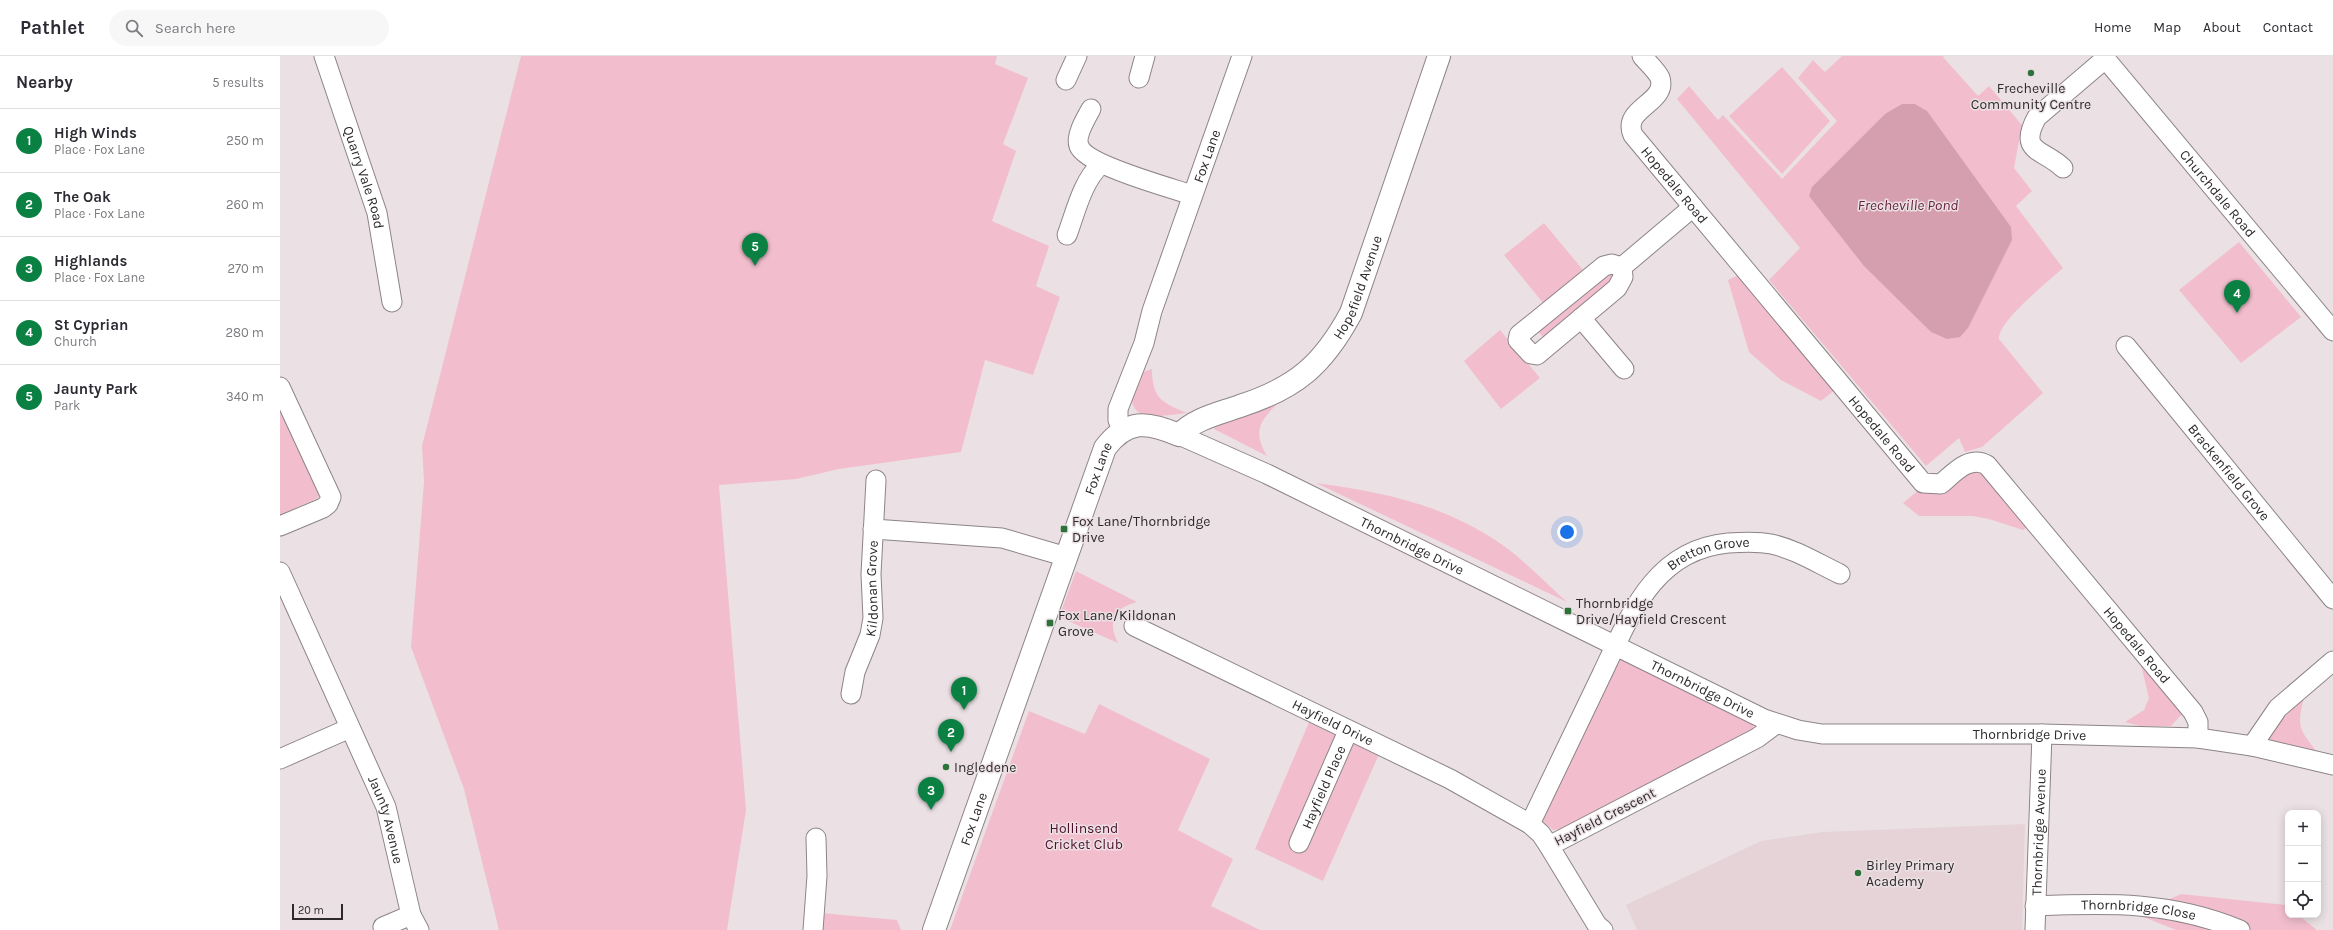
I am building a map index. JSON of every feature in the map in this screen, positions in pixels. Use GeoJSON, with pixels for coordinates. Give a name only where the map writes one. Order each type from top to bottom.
{"type":"FeatureCollection","features":[{"type":"Feature","properties":{"kind":"street","name":"Quarry Vale Road"},"geometry":{"type":"LineString","coordinates":[[324,56],[377,213],[392,302]]}},
{"type":"Feature","properties":{"kind":"street"},"geometry":{"type":"LineString","coordinates":[[1066,80],[1077,56]]}},
{"type":"Feature","properties":{"kind":"street"},"geometry":{"type":"LineString","coordinates":[[1139,78],[1145,56]]}},
{"type":"Feature","properties":{"kind":"street","name":"Fox Lane"},"geometry":{"type":"LineString","coordinates":[[934,930],[1105,448],[1115,435],[1122,430],[1118,420],[1118,409],[1144,343],[1152,311],[1242,56]]}},
{"type":"Feature","properties":{"kind":"street","name":"Hopefield Avenue"},"geometry":{"type":"LineString","coordinates":[[1179,435],[1197,421],[1262,399],[1277,392],[1295,381],[1329,350],[1351,313],[1439,56]]}},
{"type":"Feature","properties":{"kind":"street","name":"Hopedale Road"},"geometry":{"type":"LineString","coordinates":[[1642,56],[1660,78],[1660,85],[1658,93],[1632,119],[1630,127],[1633,135],[1923,483],[1941,484],[1967,463],[1982,462],[1987,465],[2193,712],[2198,722],[2198,738]]}},
{"type":"Feature","properties":{"kind":"street"},"geometry":{"type":"LineString","coordinates":[[2063,168],[2050,157],[2039,154],[2034,148],[2030,138],[2032,127],[2037,117],[2104,57]]}},
{"type":"Feature","properties":{"kind":"street","name":"Churchdale Road"},"geometry":{"type":"LineString","coordinates":[[2104,57],[2333,331]]}},
{"type":"Feature","properties":{"kind":"street"},"geometry":{"type":"LineString","coordinates":[[1091,109],[1080,133],[1078,145],[1083,153],[1101,164],[1192,195]]}},
{"type":"Feature","properties":{"kind":"street"},"geometry":{"type":"LineString","coordinates":[[1067,235],[1084,188],[1092,172],[1101,164]]}},
{"type":"Feature","properties":{"kind":"street"},"geometry":{"type":"LineString","coordinates":[[1622,267],[1693,207]]}},
{"type":"Feature","properties":{"kind":"street"},"geometry":{"type":"LineString","coordinates":[[1612,264],[1622,267],[1623,277],[1617,288],[1537,355],[1531,354],[1518,340],[1519,335],[1604,266],[1612,264]]}},
{"type":"Feature","properties":{"kind":"street"},"geometry":{"type":"LineString","coordinates":[[1581,318],[1624,369]]}},
{"type":"Feature","properties":{"kind":"street","name":"Brackenfield Grove"},"geometry":{"type":"LineString","coordinates":[[2126,346],[2333,599]]}},
{"type":"Feature","properties":{"kind":"street"},"geometry":{"type":"LineString","coordinates":[[280,387],[331,497],[323,508],[280,526]]}},
{"type":"Feature","properties":{"kind":"street","name":"Thornbridge Drive"},"geometry":{"type":"LineString","coordinates":[[1122,430],[1144,426],[1166,429],[1267,474],[1776,724],[1822,734],[2042,734],[2198,738],[2252,746],[2333,765]]}},
{"type":"Feature","properties":{"kind":"street","name":"Kildonan Grove"},"geometry":{"type":"LineString","coordinates":[[851,694],[855,672],[870,635],[873,618],[871,574],[876,480]]}},
{"type":"Feature","properties":{"kind":"street"},"geometry":{"type":"LineString","coordinates":[[873,529],[1002,538],[1067,557]]}},
{"type":"Feature","properties":{"kind":"street","name":"Bretton Grove"},"geometry":{"type":"LineString","coordinates":[[1615,646],[1643,593],[1658,575],[1675,561],[1699,549],[1746,542],[1770,543],[1790,550],[1840,574]]}},
{"type":"Feature","properties":{"kind":"street","name":"Jaunty Avenue"},"geometry":{"type":"LineString","coordinates":[[280,572],[386,807],[415,923],[383,927]]}},
{"type":"Feature","properties":{"kind":"street","name":"Hayfield Drive"},"geometry":{"type":"LineString","coordinates":[[1134,626],[1348,731],[1450,779],[1530,824]]}},
{"type":"Feature","properties":{"kind":"street"},"geometry":{"type":"LineString","coordinates":[[1530,824],[1615,646]]}},
{"type":"Feature","properties":{"kind":"street"},"geometry":{"type":"LineString","coordinates":[[2252,746],[2278,708],[2333,661]]}},
{"type":"Feature","properties":{"kind":"street","name":"Hayfield Crescent"},"geometry":{"type":"LineString","coordinates":[[1530,824],[1541,834],[1549,846],[1757,738],[1776,724]]}},
{"type":"Feature","properties":{"kind":"street"},"geometry":{"type":"LineString","coordinates":[[280,759],[350,728]]}},
{"type":"Feature","properties":{"kind":"street","name":"Hayfield Place"},"geometry":{"type":"LineString","coordinates":[[1299,842],[1348,731]]}},
{"type":"Feature","properties":{"kind":"street","name":"Thornbridge Avenue"},"geometry":{"type":"LineString","coordinates":[[2034,930],[2042,734]]}},
{"type":"Feature","properties":{"kind":"street"},"geometry":{"type":"LineString","coordinates":[[813,930],[817,876],[816,838]]}},
{"type":"Feature","properties":{"kind":"street"},"geometry":{"type":"LineString","coordinates":[[1549,846],[1594,920],[1603,930]]}},
{"type":"Feature","properties":{"kind":"street","name":"Thornbridge Close"},"geometry":{"type":"LineString","coordinates":[[2035,906],[2132,904],[2192,913],[2240,930]]}},
{"type":"Feature","properties":{"kind":"shaded area","name":"Birley Primary Academy"},"geometry":{"type":"Polygon","coordinates":[[[2025,824],[2022,930],[1637,930],[1626,905],[1761,841],[1823,832],[2025,824]]]}},
{"type":"Feature","properties":{"kind":"green space"},"geometry":{"type":"Polygon","coordinates":[[[521,56],[997,56],[995,64],[1028,78],[1003,144],[1016,151],[992,221],[1049,246],[1036,286],[1060,297],[1033,375],[985,360],[961,452],[839,469],[796,479],[719,485],[746,810],[727,930],[499,930],[464,789],[411,647],[424,482],[422,446],[521,56]]]}},
{"type":"Feature","properties":{"kind":"green space"},"geometry":{"type":"Polygon","coordinates":[[[1842,56],[1944,56],[1943,57],[1978,96],[1989,86],[2022,125],[2014,168],[2032,191],[2016,206],[2063,268],[2036,291],[2015,312],[2001,331],[1999,339],[2043,393],[1982,447],[1965,452],[1959,438],[1926,466],[1769,280],[1800,248],[1677,99],[1689,86],[1718,120],[1723,115],[1782,179],[1837,121],[1798,78],[1813,60],[1825,72],[1842,56]]]}},
{"type":"Feature","properties":{"kind":"green space"},"geometry":{"type":"Polygon","coordinates":[[[1782,67],[1830,121],[1782,174],[1729,116],[1782,67]]]}},
{"type":"Feature","properties":{"kind":"green space"},"geometry":{"type":"Polygon","coordinates":[[[1544,223],[1583,270],[1543,303],[1504,255],[1544,223]]]}},
{"type":"Feature","properties":{"kind":"green space"},"geometry":{"type":"Polygon","coordinates":[[[2239,242],[2301,317],[2241,363],[2179,290],[2239,242]]]}},
{"type":"Feature","properties":{"kind":"green space"},"geometry":{"type":"Polygon","coordinates":[[[1609,271],[1615,278],[1543,337],[1537,330],[1609,271]]]}},
{"type":"Feature","properties":{"kind":"green space"},"geometry":{"type":"Polygon","coordinates":[[[1741,274],[1836,389],[1821,401],[1781,380],[1749,352],[1728,280],[1741,274]]]}},
{"type":"Feature","properties":{"kind":"green space"},"geometry":{"type":"Polygon","coordinates":[[[1500,330],[1540,378],[1501,409],[1464,361],[1500,330]]]}},
{"type":"Feature","properties":{"kind":"green space"},"geometry":{"type":"Polygon","coordinates":[[[1152,369],[1154,387],[1160,398],[1165,403],[1187,413],[1155,416],[1140,413],[1135,408],[1132,401],[1132,394],[1140,373],[1152,369]]]}},
{"type":"Feature","properties":{"kind":"green space"},"geometry":{"type":"Polygon","coordinates":[[[1280,401],[1267,414],[1260,426],[1260,439],[1267,456],[1214,429],[1215,425],[1280,401]]]}},
{"type":"Feature","properties":{"kind":"green space"},"geometry":{"type":"Polygon","coordinates":[[[280,403],[320,487],[318,498],[280,515],[280,403]]]}},
{"type":"Feature","properties":{"kind":"green space"},"geometry":{"type":"Polygon","coordinates":[[[1980,470],[2029,526],[2023,530],[1989,519],[1973,516],[1919,516],[1903,503],[1920,489],[1967,472],[1980,470]]]}},
{"type":"Feature","properties":{"kind":"green space"},"geometry":{"type":"Polygon","coordinates":[[[1316,483],[1366,491],[1414,502],[1459,520],[1482,532],[1512,552],[1567,602],[1316,483]]]}},
{"type":"Feature","properties":{"kind":"green space"},"geometry":{"type":"Polygon","coordinates":[[[1076,571],[1137,602],[1123,608],[1115,616],[1113,628],[1118,643],[1059,617],[1076,571]]]}},
{"type":"Feature","properties":{"kind":"green space"},"geometry":{"type":"Polygon","coordinates":[[[1620,660],[1627,660],[1753,722],[1753,729],[1749,734],[1563,829],[1553,830],[1541,820],[1614,666],[1620,660]]]}},
{"type":"Feature","properties":{"kind":"green space"},"geometry":{"type":"Polygon","coordinates":[[[2140,661],[2184,712],[2171,726],[2140,726],[2125,722],[2144,710],[2149,698],[2140,661]]]}},
{"type":"Feature","properties":{"kind":"green space"},"geometry":{"type":"Polygon","coordinates":[[[2304,697],[2300,715],[2301,726],[2306,737],[2317,752],[2268,740],[2280,722],[2304,697]]]}},
{"type":"Feature","properties":{"kind":"green space","name":"Hollinsend Cricket Club"},"geometry":{"type":"Polygon","coordinates":[[[1099,704],[1210,759],[1178,830],[1233,859],[1211,906],[1260,930],[950,930],[1029,711],[1085,734],[1099,704]]]}},
{"type":"Feature","properties":{"kind":"green space"},"geometry":{"type":"Polygon","coordinates":[[[1310,720],[1380,752],[1323,881],[1255,849],[1310,720]]]}},
{"type":"Feature","properties":{"kind":"green space"},"geometry":{"type":"Polygon","coordinates":[[[2181,894],[2285,905],[2285,918],[2302,918],[2317,930],[2176,930],[2136,914],[2181,894]]]}},
{"type":"Feature","properties":{"kind":"green space"},"geometry":{"type":"Polygon","coordinates":[[[821,913],[897,920],[901,930],[820,930],[821,913]]]}},
{"type":"Feature","properties":{"kind":"water","name":"Frecheville Pond"},"geometry":{"type":"Polygon","coordinates":[[[1902,104],[1915,104],[1927,111],[2011,227],[2012,240],[1968,328],[1960,337],[1947,339],[1931,332],[1864,266],[1809,196],[1812,187],[1885,114],[1902,104]]]}},
{"type":"Feature","properties":{"kind":"place","name":"Frecheville Community Centre"},"geometry":{"type":"Point","coordinates":[2031,73]}},
{"type":"Feature","properties":{"kind":"place","name":"Jaunty Park"},"geometry":{"type":"Point","coordinates":[755,266]}},
{"type":"Feature","properties":{"kind":"place","name":"St Cyprian"},"geometry":{"type":"Point","coordinates":[2237,313]}},
{"type":"Feature","properties":{"kind":"place","name":"Fox Lane/Thornbridge Drive"},"geometry":{"type":"Point","coordinates":[1064,529]}},
{"type":"Feature","properties":{"kind":"place","name":"Thornbridge Drive/Hayfield Crescent"},"geometry":{"type":"Point","coordinates":[1568,611]}},
{"type":"Feature","properties":{"kind":"place","name":"Fox Lane/Kildonan Grove"},"geometry":{"type":"Point","coordinates":[1050,623]}},
{"type":"Feature","properties":{"kind":"place","name":"High Winds"},"geometry":{"type":"Point","coordinates":[964,710]}},
{"type":"Feature","properties":{"kind":"place","name":"The Oak"},"geometry":{"type":"Point","coordinates":[951,752]}},
{"type":"Feature","properties":{"kind":"place","name":"Ingledene"},"geometry":{"type":"Point","coordinates":[946,767]}},
{"type":"Feature","properties":{"kind":"place","name":"Highlands"},"geometry":{"type":"Point","coordinates":[931,810]}},
{"type":"Feature","properties":{"kind":"place","name":"Birley Primary Academy"},"geometry":{"type":"Point","coordinates":[1858,873]}}]}
